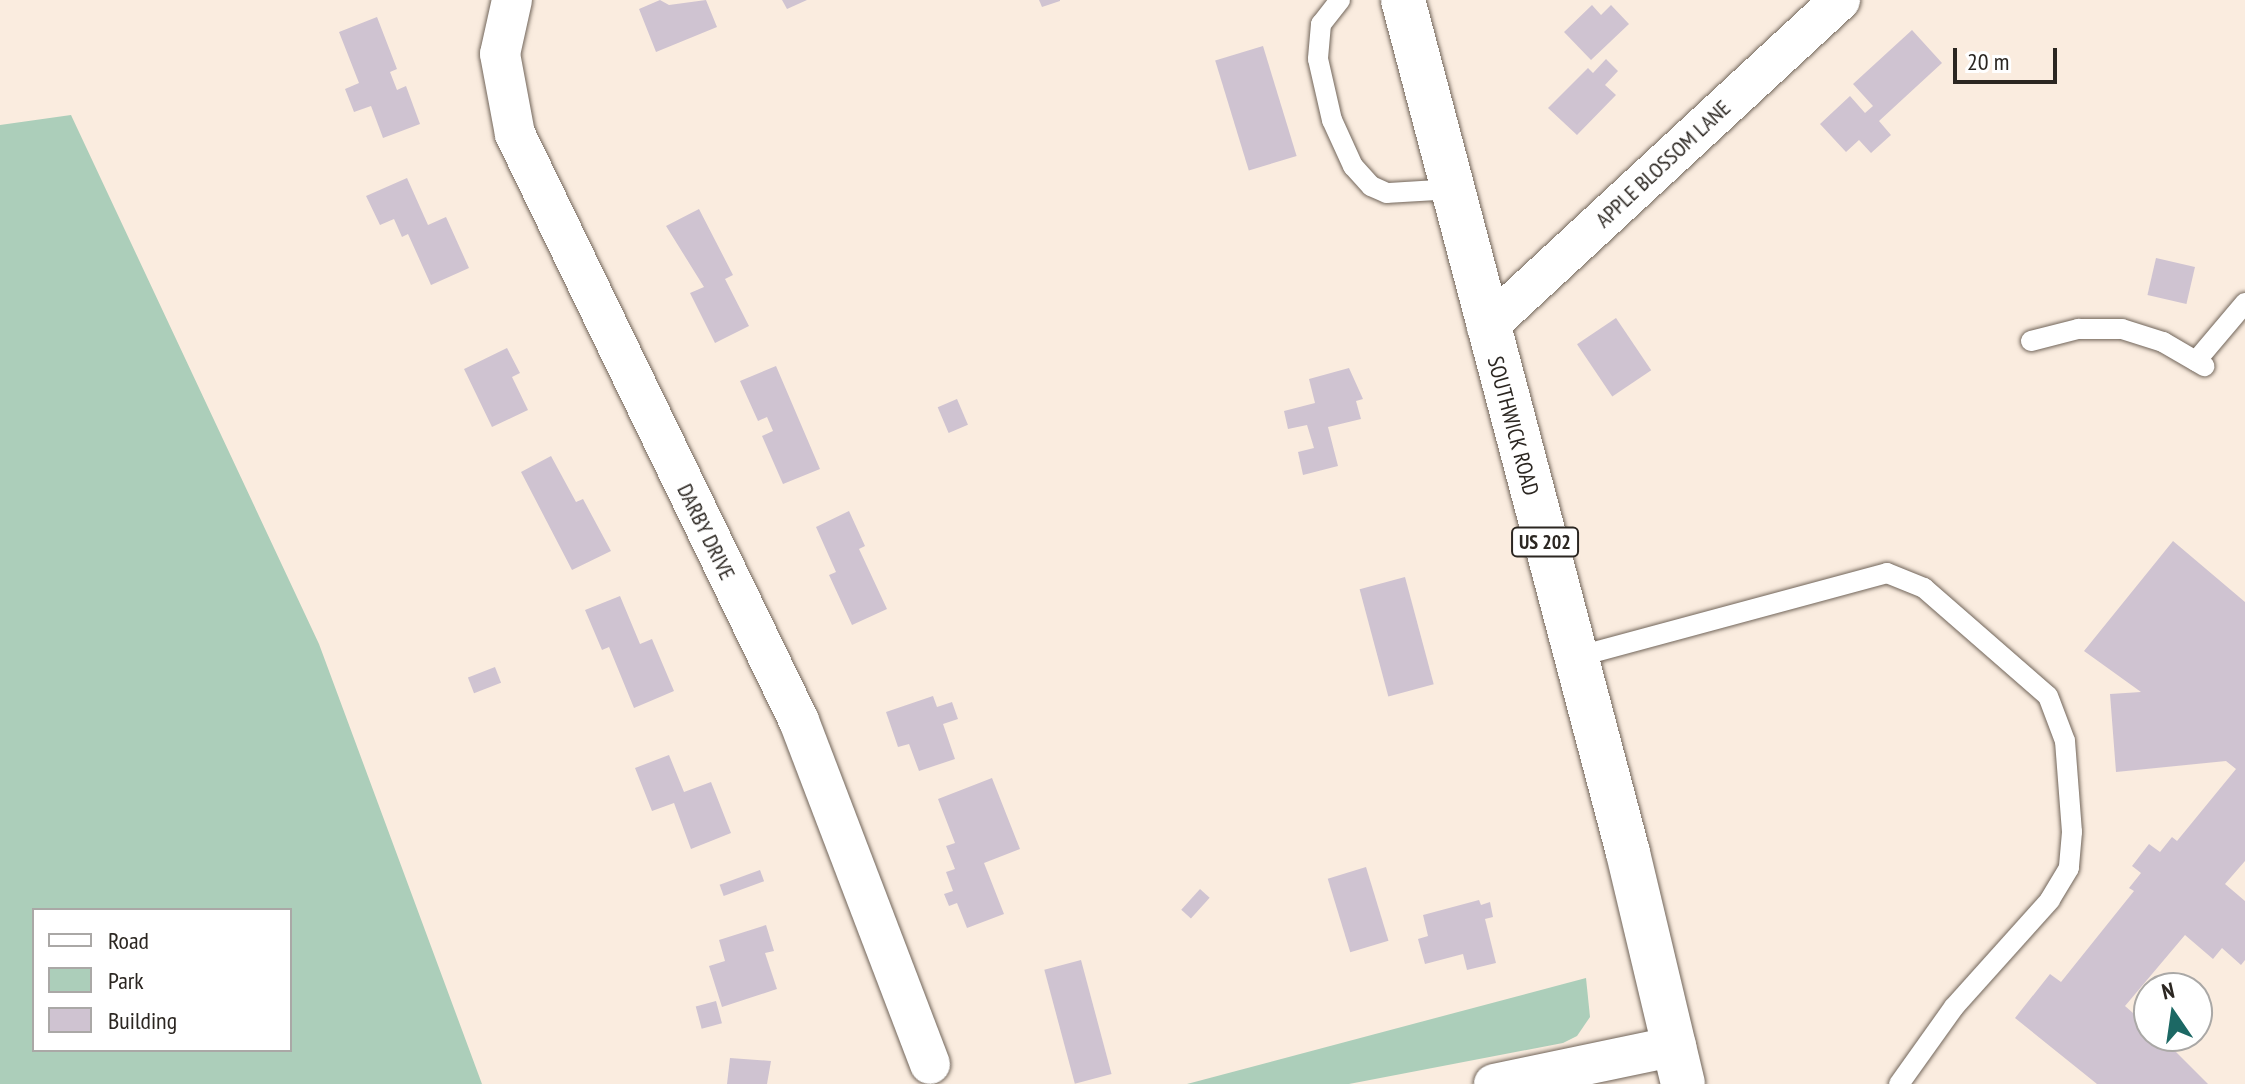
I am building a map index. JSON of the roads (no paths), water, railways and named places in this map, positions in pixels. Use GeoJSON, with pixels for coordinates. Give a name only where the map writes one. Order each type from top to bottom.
{"type":"FeatureCollection","features":[{"type":"Feature","properties":{"kind":"highway","name":"SOUTHWICK ROAD"},"geometry":{"type":"LineString","coordinates":[[1403,0],[1680,1065]]}},
{"type":"Feature","properties":{"kind":"street","name":"DARBY DRIVE"},"geometry":{"type":"LineString","coordinates":[[512,0],[500,54],[515,134],[799,721],[930,1064]]}},
{"type":"Feature","properties":{"kind":"street","name":"APPLE BLOSSOM LANE"},"geometry":{"type":"LineString","coordinates":[[1487,327],[1840,0]]}},
{"type":"Feature","properties":{"kind":"street"},"geometry":{"type":"LineString","coordinates":[[1494,1084],[1680,1065]]}},
{"type":"Feature","properties":{"kind":"lane"},"geometry":{"type":"LineString","coordinates":[[1340,0],[1321,24],[1318,59],[1332,120],[1353,166],[1371,186],[1387,193],[1452,189]]}},
{"type":"Feature","properties":{"kind":"lane"},"geometry":{"type":"LineString","coordinates":[[2031,341],[2078,329],[2122,329],[2163,342],[2200,364],[2245,303]]}},
{"type":"Feature","properties":{"kind":"lane"},"geometry":{"type":"LineString","coordinates":[[1576,657],[1887,573],[1924,588],[2048,696],[2065,741],[2073,844],[2069,868],[2050,900],[1954,1007],[1899,1084]]}}]}
